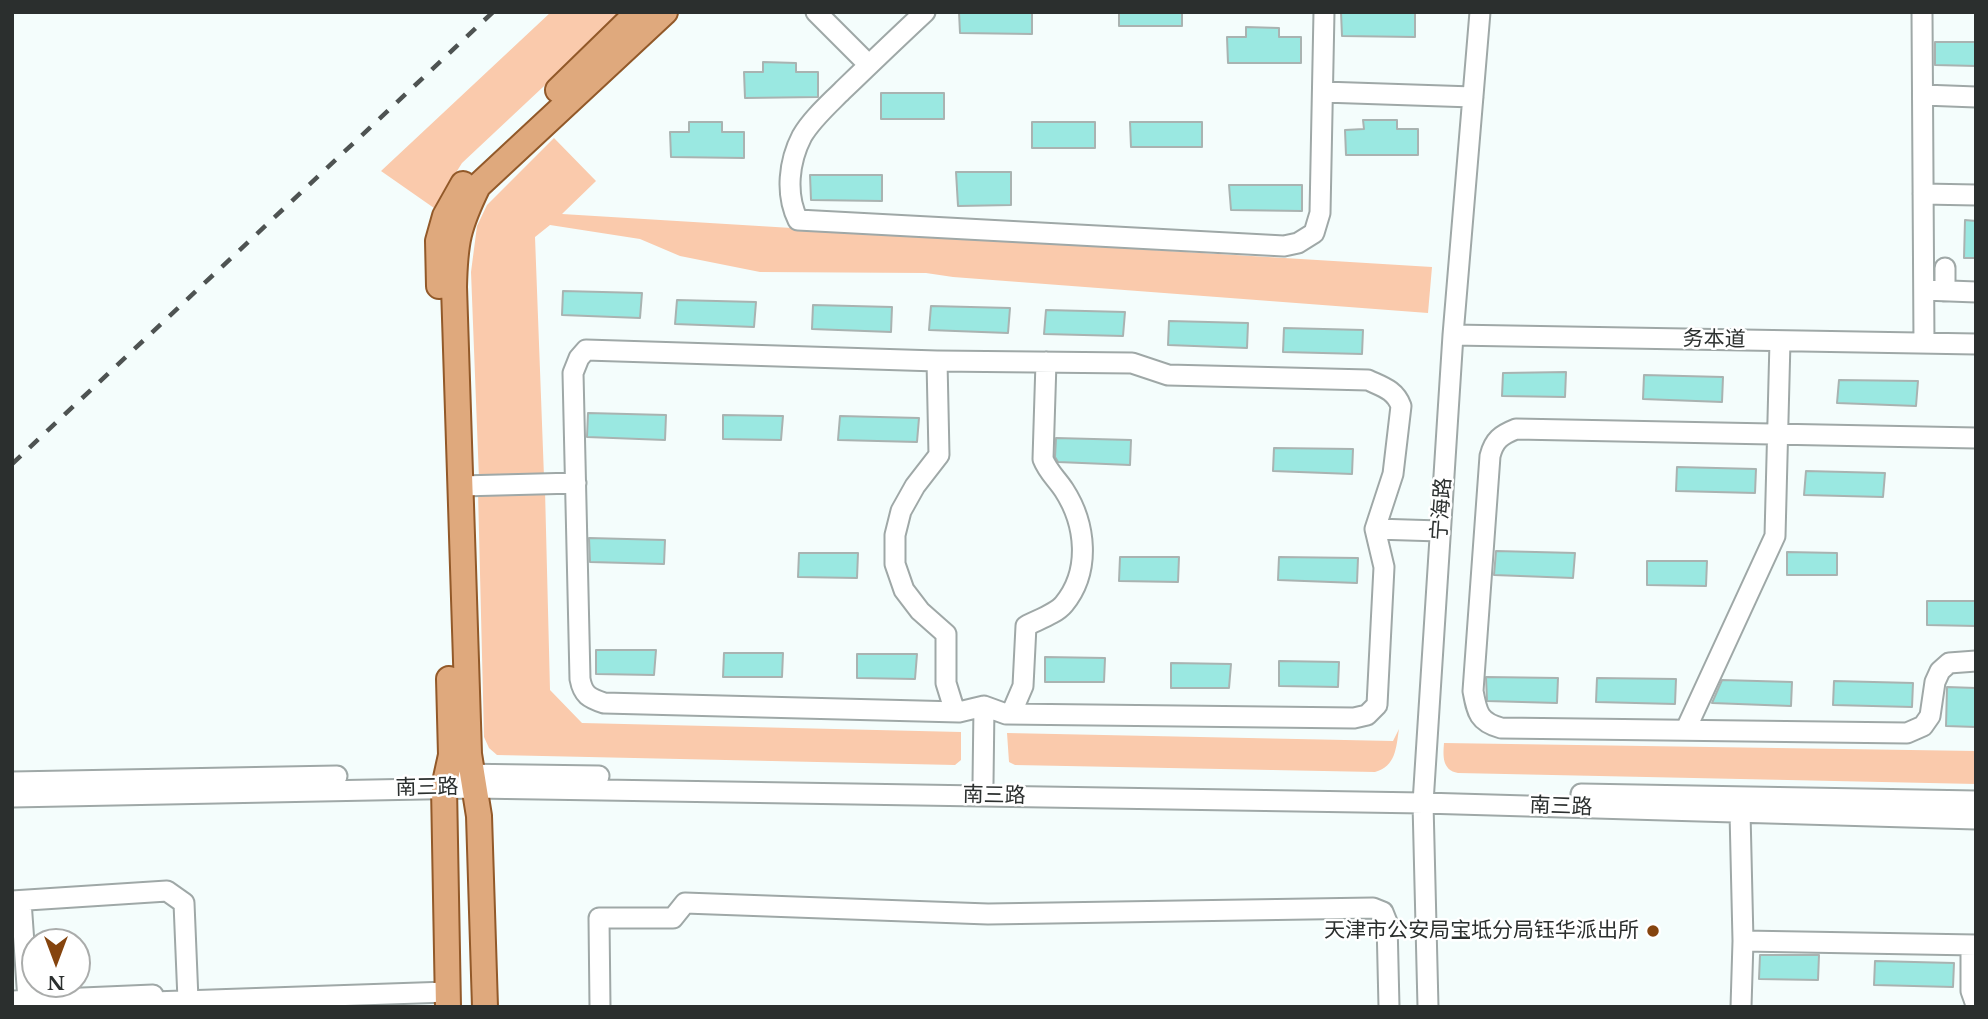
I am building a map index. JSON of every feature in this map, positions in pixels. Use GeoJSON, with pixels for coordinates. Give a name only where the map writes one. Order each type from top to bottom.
{"type":"FeatureCollection","features":[{"type":"Feature","properties":{"kind":"main road"},"geometry":{"type":"LineString","coordinates":[[448,999],[445,781],[451,755],[438,241],[445,216],[466,179],[638,12]]}},
{"type":"Feature","properties":{"kind":"main road"},"geometry":{"type":"LineString","coordinates":[[485,1007],[479,816],[469,754],[454,287],[455,245],[464,214],[478,186],[665,12]]}},
{"type":"Feature","properties":{"kind":"street"},"geometry":{"type":"LineString","coordinates":[[816,12],[869,65]]}},
{"type":"Feature","properties":{"kind":"street"},"geometry":{"type":"LineString","coordinates":[[925,12],[819,114],[803,136],[793,159],[790,185],[792,207],[798,220],[1284,246],[1298,243],[1314,233],[1320,213],[1324,12]]}},
{"type":"Feature","properties":{"kind":"street","name":"宁海路"},"geometry":{"type":"LineString","coordinates":[[1428,1007],[1423,797],[1453,335],[1480,12]]}},
{"type":"Feature","properties":{"kind":"street"},"geometry":{"type":"LineString","coordinates":[[1922,12],[1924,343]]}},
{"type":"Feature","properties":{"kind":"street"},"geometry":{"type":"LineString","coordinates":[[1323,92],[1473,97]]}},
{"type":"Feature","properties":{"kind":"street"},"geometry":{"type":"LineString","coordinates":[[1923,95],[1976,97]]}},
{"type":"Feature","properties":{"kind":"street"},"geometry":{"type":"LineString","coordinates":[[1923,194],[1976,195]]}},
{"type":"Feature","properties":{"kind":"street"},"geometry":{"type":"LineString","coordinates":[[1945,268],[1945,291]]}},
{"type":"Feature","properties":{"kind":"street"},"geometry":{"type":"LineString","coordinates":[[1924,290],[1976,292]]}},
{"type":"Feature","properties":{"kind":"street","name":"务本道"},"geometry":{"type":"LineString","coordinates":[[1453,335],[1976,344]]}},
{"type":"Feature","properties":{"kind":"street"},"geometry":{"type":"LineString","coordinates":[[1686,729],[1774,536],[1780,341]]}},
{"type":"Feature","properties":{"kind":"street"},"geometry":{"type":"LineString","coordinates":[[586,350],[1046,362],[1132,363],[1168,375],[1368,380],[1397,396],[1401,406],[1393,474],[1375,529],[1384,567],[1377,705],[1367,715],[1354,718],[1011,713],[984,706],[955,712],[604,703],[590,699],[583,692],[580,679],[573,373],[579,358],[586,350]]}},
{"type":"Feature","properties":{"kind":"street"},"geometry":{"type":"LineString","coordinates":[[937,361],[939,455],[915,486],[901,511],[895,535],[895,564],[904,590],[920,611],[946,634],[946,683],[955,712]]}},
{"type":"Feature","properties":{"kind":"street"},"geometry":{"type":"LineString","coordinates":[[1011,713],[1023,686],[1026,626],[1063,605],[1077,578],[1084,549],[1079,520],[1064,490],[1047,469],[1043,459],[1046,362]]}},
{"type":"Feature","properties":{"kind":"street"},"geometry":{"type":"LineString","coordinates":[[1976,438],[1516,429],[1501,436],[1493,444],[1490,456],[1473,691],[1477,711],[1488,724],[1501,728],[1907,733],[1923,726],[1930,716],[1935,682],[1940,671],[1949,663],[1976,661]]}},
{"type":"Feature","properties":{"kind":"street"},"geometry":{"type":"LineString","coordinates":[[461,486],[576,483]]}},
{"type":"Feature","properties":{"kind":"street"},"geometry":{"type":"LineString","coordinates":[[1375,529],[1440,531]]}},
{"type":"Feature","properties":{"kind":"street"},"geometry":{"type":"LineString","coordinates":[[983,783],[984,706]]}},
{"type":"Feature","properties":{"kind":"street","name":"南三路"},"geometry":{"type":"LineString","coordinates":[[12,797],[445,781]]}},
{"type":"Feature","properties":{"kind":"street","name":"南三路"},"geometry":{"type":"LineString","coordinates":[[473,781],[1423,797],[1976,801]]}},
{"type":"Feature","properties":{"kind":"street","name":"南三路"},"geometry":{"type":"LineString","coordinates":[[12,782],[983,783],[1976,819]]}},
{"type":"Feature","properties":{"kind":"street"},"geometry":{"type":"LineString","coordinates":[[1740,812],[1743,941],[1741,1007]]}},
{"type":"Feature","properties":{"kind":"street"},"geometry":{"type":"LineString","coordinates":[[188,1000],[184,903],[167,891],[17,901],[20,1000],[153,995],[153,1004],[188,1000],[275,1002],[448,999]]}},
{"type":"Feature","properties":{"kind":"street"},"geometry":{"type":"LineString","coordinates":[[600,1007],[599,918],[673,918],[685,902],[989,914],[1373,908],[1383,912],[1387,922],[1389,1007]]}},
{"type":"Feature","properties":{"kind":"street"},"geometry":{"type":"LineString","coordinates":[[1743,941],[1973,945],[1971,991],[1976,1005]]}},
{"type":"Feature","properties":{"kind":"shaded area"},"geometry":{"type":"Polygon","coordinates":[[[551,12],[623,12],[462,163],[434,208],[381,171],[551,12]]]}},
{"type":"Feature","properties":{"kind":"shaded area"},"geometry":{"type":"Polygon","coordinates":[[[554,138],[596,181],[562,214],[1432,267],[1428,313],[926,273],[760,272],[680,256],[640,239],[550,225],[535,237],[544,477],[479,479],[471,272],[477,226],[487,205],[554,138]]]}},
{"type":"Feature","properties":{"kind":"shaded area"},"geometry":{"type":"Polygon","coordinates":[[[545,490],[550,690],[582,723],[961,732],[961,760],[955,765],[497,755],[489,748],[484,737],[478,492],[545,490]]]}},
{"type":"Feature","properties":{"kind":"shaded area"},"geometry":{"type":"Polygon","coordinates":[[[1399,729],[1391,761],[1375,772],[1015,765],[1009,762],[1007,733],[1393,741],[1399,729]]]}},
{"type":"Feature","properties":{"kind":"shaded area"},"geometry":{"type":"Polygon","coordinates":[[[1444,743],[1976,751],[1976,784],[1458,773],[1446,766],[1444,743]]]}},
{"type":"Feature","properties":{"kind":"building"},"geometry":{"type":"Polygon","coordinates":[[[959,12],[1032,12],[1032,34],[960,33],[959,12]]]}},
{"type":"Feature","properties":{"kind":"building"},"geometry":{"type":"Polygon","coordinates":[[[1119,12],[1182,12],[1182,26],[1119,26],[1119,12]]]}},
{"type":"Feature","properties":{"kind":"building"},"geometry":{"type":"Polygon","coordinates":[[[1341,12],[1415,12],[1415,37],[1342,36],[1341,12]]]}},
{"type":"Feature","properties":{"kind":"building"},"geometry":{"type":"Polygon","coordinates":[[[1246,27],[1279,28],[1279,37],[1301,37],[1301,63],[1228,63],[1227,37],[1246,37],[1246,27]]]}},
{"type":"Feature","properties":{"kind":"building"},"geometry":{"type":"Polygon","coordinates":[[[1935,42],[1976,42],[1976,66],[1935,65],[1935,42]]]}},
{"type":"Feature","properties":{"kind":"building"},"geometry":{"type":"Polygon","coordinates":[[[763,62],[796,63],[796,72],[818,72],[818,97],[745,98],[744,72],[763,72],[763,62]]]}},
{"type":"Feature","properties":{"kind":"building"},"geometry":{"type":"Polygon","coordinates":[[[881,93],[944,93],[944,119],[881,119],[881,93]]]}},
{"type":"Feature","properties":{"kind":"building"},"geometry":{"type":"Polygon","coordinates":[[[1363,120],[1397,120],[1397,129],[1418,129],[1418,155],[1346,155],[1345,130],[1364,129],[1363,120]]]}},
{"type":"Feature","properties":{"kind":"building"},"geometry":{"type":"Polygon","coordinates":[[[689,122],[722,122],[722,132],[744,132],[744,158],[671,157],[670,132],[689,132],[689,122]]]}},
{"type":"Feature","properties":{"kind":"building"},"geometry":{"type":"Polygon","coordinates":[[[1032,122],[1095,122],[1095,148],[1032,148],[1032,122]]]}},
{"type":"Feature","properties":{"kind":"building"},"geometry":{"type":"Polygon","coordinates":[[[1130,122],[1202,122],[1202,147],[1131,147],[1130,122]]]}},
{"type":"Feature","properties":{"kind":"building"},"geometry":{"type":"Polygon","coordinates":[[[956,172],[1011,172],[1011,205],[958,206],[956,172]]]}},
{"type":"Feature","properties":{"kind":"building"},"geometry":{"type":"Polygon","coordinates":[[[810,175],[882,175],[882,201],[811,200],[810,175]]]}},
{"type":"Feature","properties":{"kind":"building"},"geometry":{"type":"Polygon","coordinates":[[[1229,185],[1302,185],[1302,211],[1231,210],[1229,185]]]}},
{"type":"Feature","properties":{"kind":"building"},"geometry":{"type":"Polygon","coordinates":[[[1965,220],[1976,221],[1976,258],[1964,258],[1965,220]]]}},
{"type":"Feature","properties":{"kind":"building"},"geometry":{"type":"Polygon","coordinates":[[[563,291],[642,293],[640,318],[562,315],[563,291]]]}},
{"type":"Feature","properties":{"kind":"building"},"geometry":{"type":"Polygon","coordinates":[[[677,300],[756,302],[754,327],[675,324],[677,300]]]}},
{"type":"Feature","properties":{"kind":"building"},"geometry":{"type":"Polygon","coordinates":[[[813,305],[892,307],[891,332],[812,329],[813,305]]]}},
{"type":"Feature","properties":{"kind":"building"},"geometry":{"type":"Polygon","coordinates":[[[931,306],[1010,308],[1008,333],[929,330],[931,306]]]}},
{"type":"Feature","properties":{"kind":"building"},"geometry":{"type":"Polygon","coordinates":[[[1046,310],[1125,312],[1123,336],[1044,334],[1046,310]]]}},
{"type":"Feature","properties":{"kind":"building"},"geometry":{"type":"Polygon","coordinates":[[[1169,321],[1248,323],[1247,348],[1168,345],[1169,321]]]}},
{"type":"Feature","properties":{"kind":"building"},"geometry":{"type":"Polygon","coordinates":[[[1284,328],[1363,330],[1362,354],[1283,352],[1284,328]]]}},
{"type":"Feature","properties":{"kind":"building"},"geometry":{"type":"Polygon","coordinates":[[[1566,372],[1565,397],[1502,396],[1503,373],[1566,372]]]}},
{"type":"Feature","properties":{"kind":"building"},"geometry":{"type":"Polygon","coordinates":[[[1644,375],[1723,377],[1722,402],[1643,399],[1644,375]]]}},
{"type":"Feature","properties":{"kind":"building"},"geometry":{"type":"Polygon","coordinates":[[[1839,380],[1918,381],[1916,406],[1837,403],[1839,380]]]}},
{"type":"Feature","properties":{"kind":"building"},"geometry":{"type":"Polygon","coordinates":[[[588,413],[666,415],[665,440],[587,437],[588,413]]]}},
{"type":"Feature","properties":{"kind":"building"},"geometry":{"type":"Polygon","coordinates":[[[723,415],[783,416],[781,440],[723,439],[723,415]]]}},
{"type":"Feature","properties":{"kind":"building"},"geometry":{"type":"Polygon","coordinates":[[[840,416],[919,418],[917,442],[838,440],[840,416]]]}},
{"type":"Feature","properties":{"kind":"building"},"geometry":{"type":"Polygon","coordinates":[[[1056,438],[1131,440],[1130,465],[1058,462],[1055,457],[1056,438]]]}},
{"type":"Feature","properties":{"kind":"building"},"geometry":{"type":"Polygon","coordinates":[[[1274,448],[1353,449],[1352,474],[1273,471],[1274,448]]]}},
{"type":"Feature","properties":{"kind":"building"},"geometry":{"type":"Polygon","coordinates":[[[1677,467],[1756,469],[1755,493],[1676,491],[1677,467]]]}},
{"type":"Feature","properties":{"kind":"building"},"geometry":{"type":"Polygon","coordinates":[[[1806,471],[1885,473],[1883,497],[1804,495],[1806,471]]]}},
{"type":"Feature","properties":{"kind":"building"},"geometry":{"type":"Polygon","coordinates":[[[589,538],[665,540],[664,564],[590,562],[589,538]]]}},
{"type":"Feature","properties":{"kind":"building"},"geometry":{"type":"Polygon","coordinates":[[[1496,551],[1575,553],[1573,578],[1494,575],[1496,551]]]}},
{"type":"Feature","properties":{"kind":"building"},"geometry":{"type":"Polygon","coordinates":[[[1787,552],[1837,553],[1837,575],[1787,575],[1787,552]]]}},
{"type":"Feature","properties":{"kind":"building"},"geometry":{"type":"Polygon","coordinates":[[[799,553],[858,553],[857,578],[798,577],[799,553]]]}},
{"type":"Feature","properties":{"kind":"building"},"geometry":{"type":"Polygon","coordinates":[[[1120,557],[1179,557],[1178,582],[1119,581],[1120,557]]]}},
{"type":"Feature","properties":{"kind":"building"},"geometry":{"type":"Polygon","coordinates":[[[1279,557],[1358,558],[1357,583],[1278,580],[1279,557]]]}},
{"type":"Feature","properties":{"kind":"building"},"geometry":{"type":"Polygon","coordinates":[[[1647,561],[1707,561],[1706,586],[1647,585],[1647,561]]]}},
{"type":"Feature","properties":{"kind":"building"},"geometry":{"type":"Polygon","coordinates":[[[1927,601],[1976,601],[1976,626],[1927,625],[1927,601]]]}},
{"type":"Feature","properties":{"kind":"building"},"geometry":{"type":"Polygon","coordinates":[[[596,650],[656,650],[654,675],[596,674],[596,650]]]}},
{"type":"Feature","properties":{"kind":"building"},"geometry":{"type":"Polygon","coordinates":[[[724,653],[783,653],[782,677],[723,677],[724,653]]]}},
{"type":"Feature","properties":{"kind":"building"},"geometry":{"type":"Polygon","coordinates":[[[857,654],[917,654],[915,679],[857,678],[857,654]]]}},
{"type":"Feature","properties":{"kind":"building"},"geometry":{"type":"Polygon","coordinates":[[[1045,657],[1105,658],[1104,682],[1045,682],[1045,657]]]}},
{"type":"Feature","properties":{"kind":"building"},"geometry":{"type":"Polygon","coordinates":[[[1279,661],[1339,662],[1338,687],[1279,686],[1279,661]]]}},
{"type":"Feature","properties":{"kind":"building"},"geometry":{"type":"Polygon","coordinates":[[[1171,663],[1231,664],[1229,688],[1171,688],[1171,663]]]}},
{"type":"Feature","properties":{"kind":"building"},"geometry":{"type":"Polygon","coordinates":[[[1486,677],[1558,678],[1557,703],[1487,701],[1486,677]]]}},
{"type":"Feature","properties":{"kind":"building"},"geometry":{"type":"Polygon","coordinates":[[[1597,678],[1676,679],[1675,704],[1596,702],[1597,678]]]}},
{"type":"Feature","properties":{"kind":"building"},"geometry":{"type":"Polygon","coordinates":[[[1722,680],[1792,682],[1791,706],[1712,703],[1722,680]]]}},
{"type":"Feature","properties":{"kind":"building"},"geometry":{"type":"Polygon","coordinates":[[[1834,681],[1913,683],[1912,707],[1833,705],[1834,681]]]}},
{"type":"Feature","properties":{"kind":"building"},"geometry":{"type":"Polygon","coordinates":[[[1947,687],[1976,688],[1976,727],[1946,726],[1947,687]]]}},
{"type":"Feature","properties":{"kind":"building"},"geometry":{"type":"Polygon","coordinates":[[[1760,955],[1819,955],[1818,980],[1759,979],[1760,955]]]}},
{"type":"Feature","properties":{"kind":"building"},"geometry":{"type":"Polygon","coordinates":[[[1875,961],[1954,963],[1953,987],[1874,985],[1875,961]]]}},
{"type":"Feature","properties":{"kind":"railway"},"geometry":{"type":"LineString","coordinates":[[12,464],[493,12]]}},
{"type":"Feature","properties":{"kind":"place","name":"天津市公安局宝坻分局钰华派出所"},"geometry":{"type":"Point","coordinates":[1653,931]}}]}
